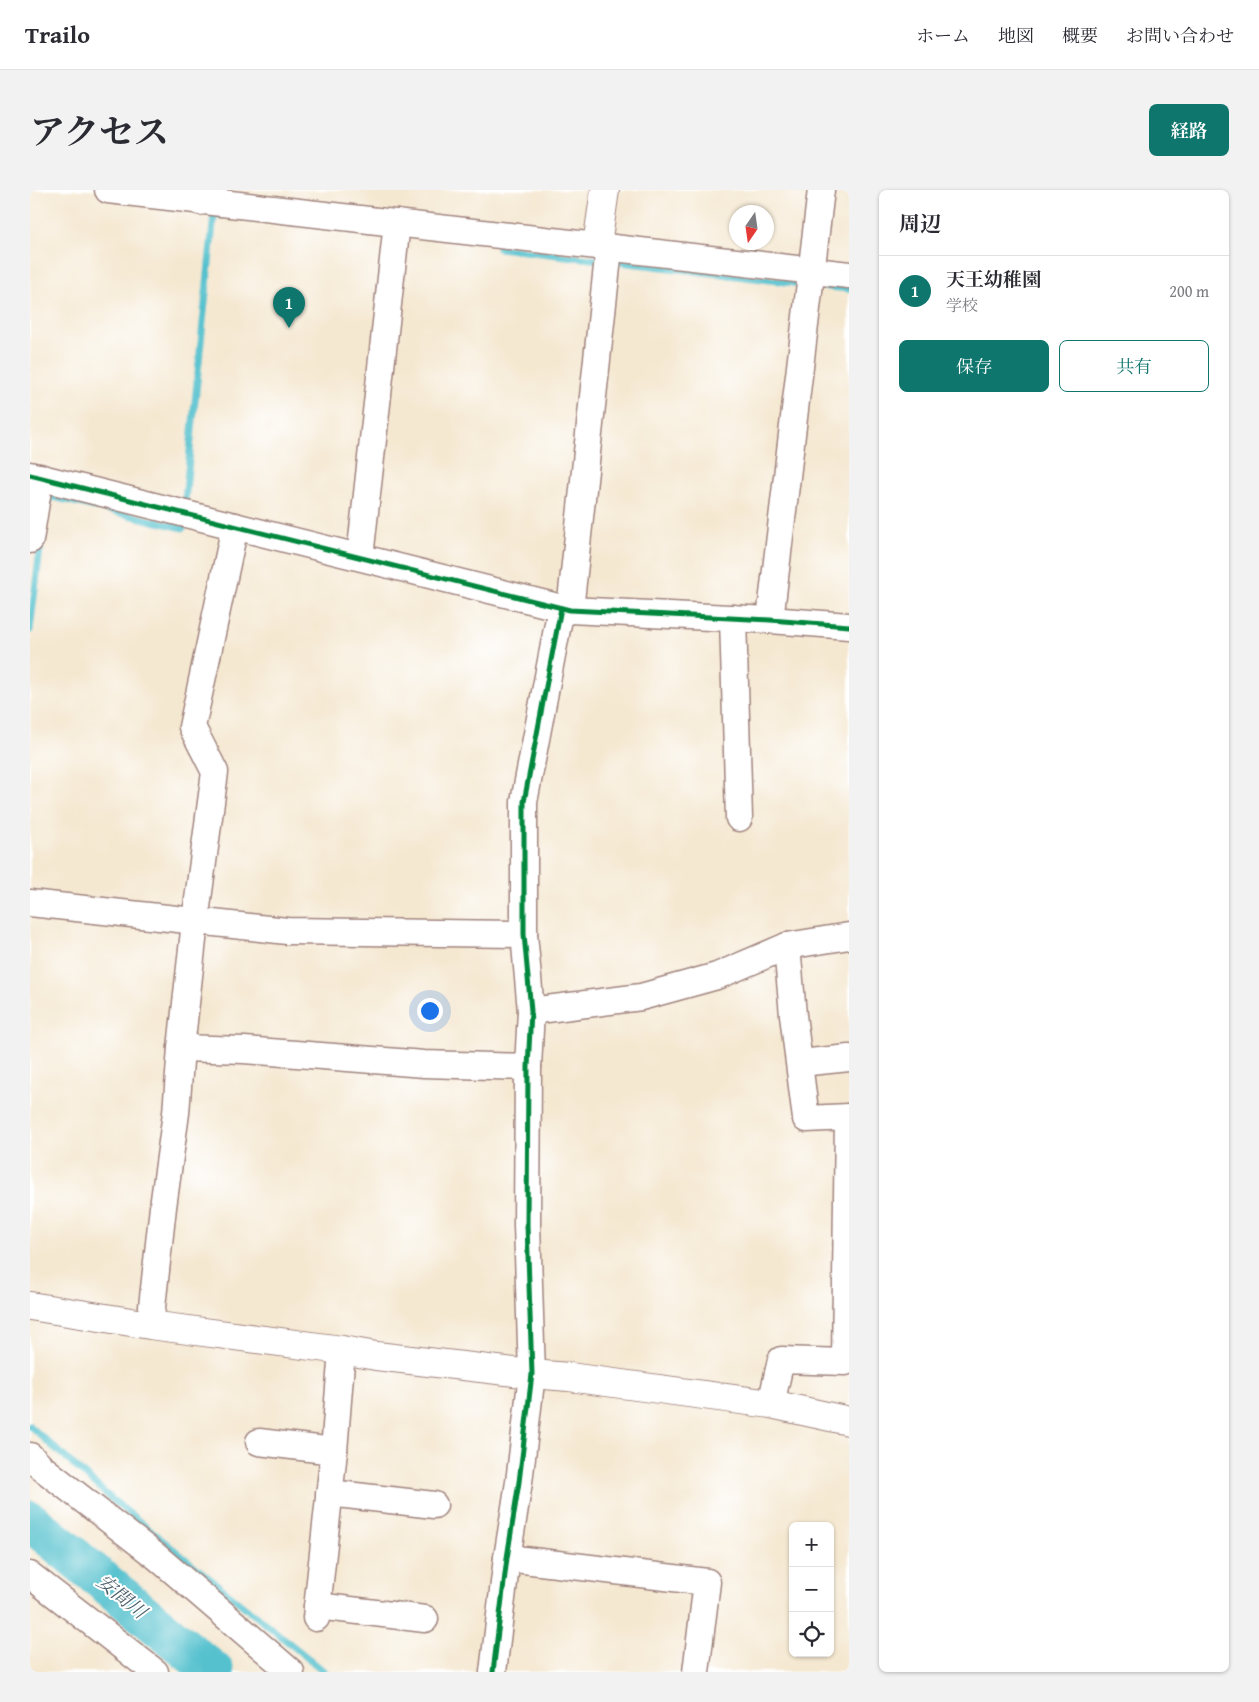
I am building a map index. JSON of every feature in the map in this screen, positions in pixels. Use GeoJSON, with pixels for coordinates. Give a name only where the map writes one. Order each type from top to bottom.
{"type":"FeatureCollection","features":[{"type":"Feature","properties":{"kind":"street"},"geometry":{"type":"LineString","coordinates":[[108,190],[201,196],[397,223],[849,275]]}},
{"type":"Feature","properties":{"kind":"street"},"geometry":{"type":"LineString","coordinates":[[493,1672],[532,1374],[526,1225],[528,1067],[531,1011],[524,934],[524,802],[565,609],[603,247],[605,190]]}},
{"type":"Feature","properties":{"kind":"street"},"geometry":{"type":"LineString","coordinates":[[770,620],[821,190]]}},
{"type":"Feature","properties":{"kind":"street"},"geometry":{"type":"LineString","coordinates":[[360,557],[397,223]]}},
{"type":"Feature","properties":{"kind":"street"},"geometry":{"type":"LineString","coordinates":[[30,540],[35,476],[565,609],[849,626]]}},
{"type":"Feature","properties":{"kind":"street"},"geometry":{"type":"LineString","coordinates":[[150,1325],[176,1113],[195,922],[215,772],[192,727],[235,526]]}},
{"type":"Feature","properties":{"kind":"street"},"geometry":{"type":"LineString","coordinates":[[733,618],[739,818]]}},
{"type":"Feature","properties":{"kind":"street"},"geometry":{"type":"LineString","coordinates":[[30,903],[286,931],[524,934]]}},
{"type":"Feature","properties":{"kind":"street"},"geometry":{"type":"LineString","coordinates":[[531,1011],[641,997],[717,976],[787,946],[849,936]]}},
{"type":"Feature","properties":{"kind":"street"},"geometry":{"type":"LineString","coordinates":[[771,1404],[781,1360],[844,1362],[849,1117],[806,1119],[793,1015],[787,946]]}},
{"type":"Feature","properties":{"kind":"street"},"geometry":{"type":"LineString","coordinates":[[181,1048],[244,1050],[424,1064],[528,1067]]}},
{"type":"Feature","properties":{"kind":"street"},"geometry":{"type":"LineString","coordinates":[[800,1063],[849,1058]]}},
{"type":"Feature","properties":{"kind":"street"},"geometry":{"type":"LineString","coordinates":[[30,1306],[150,1325],[376,1356],[569,1377],[771,1404],[849,1421]]}},
{"type":"Feature","properties":{"kind":"street"},"geometry":{"type":"LineString","coordinates":[[342,1350],[334,1451],[317,1612],[425,1619]]}},
{"type":"Feature","properties":{"kind":"street"},"geometry":{"type":"LineString","coordinates":[[260,1442],[334,1451]]}},
{"type":"Feature","properties":{"kind":"street"},"geometry":{"type":"LineString","coordinates":[[30,1456],[41,1467],[157,1557],[291,1672]]}},
{"type":"Feature","properties":{"kind":"street"},"geometry":{"type":"LineString","coordinates":[[329,1493],[434,1505]]}},
{"type":"Feature","properties":{"kind":"street"},"geometry":{"type":"LineString","coordinates":[[507,1558],[707,1582],[696,1672]]}},
{"type":"Feature","properties":{"kind":"street"},"geometry":{"type":"LineString","coordinates":[[30,1574],[155,1672]]}},
{"type":"Feature","properties":{"kind":"waterway"},"geometry":{"type":"LineString","coordinates":[[185,500],[214,214],[222,215]]}},
{"type":"Feature","properties":{"kind":"waterway"},"geometry":{"type":"LineString","coordinates":[[499,248],[599,260]]}},
{"type":"Feature","properties":{"kind":"waterway"},"geometry":{"type":"LineString","coordinates":[[620,262],[802,284]]}},
{"type":"Feature","properties":{"kind":"waterway"},"geometry":{"type":"LineString","coordinates":[[819,286],[849,289]]}},
{"type":"Feature","properties":{"kind":"waterway"},"geometry":{"type":"LineString","coordinates":[[48,504],[49,496],[183,528]]}},
{"type":"Feature","properties":{"kind":"waterway"},"geometry":{"type":"LineString","coordinates":[[30,630],[41,541]]}},
{"type":"Feature","properties":{"kind":"waterway"},"geometry":{"type":"LineString","coordinates":[[30,1426],[114,1501],[325,1672]]}},
{"type":"Feature","properties":{"kind":"waterway","name":"安間川"},"geometry":{"type":"LineString","coordinates":[[30,1521],[214,1672]]}},
{"type":"Feature","properties":{"kind":"cycle path"},"geometry":{"type":"LineString","coordinates":[[30,475],[570,610],[849,626]]}},
{"type":"Feature","properties":{"kind":"cycle path"},"geometry":{"type":"LineString","coordinates":[[493,1672],[532,1374],[527,1225],[528,1067],[531,1011],[524,934],[524,802],[561,608]]}},
{"type":"Feature","properties":{"kind":"place","name":"天王幼稚園"},"geometry":{"type":"Point","coordinates":[289,328]}}]}
